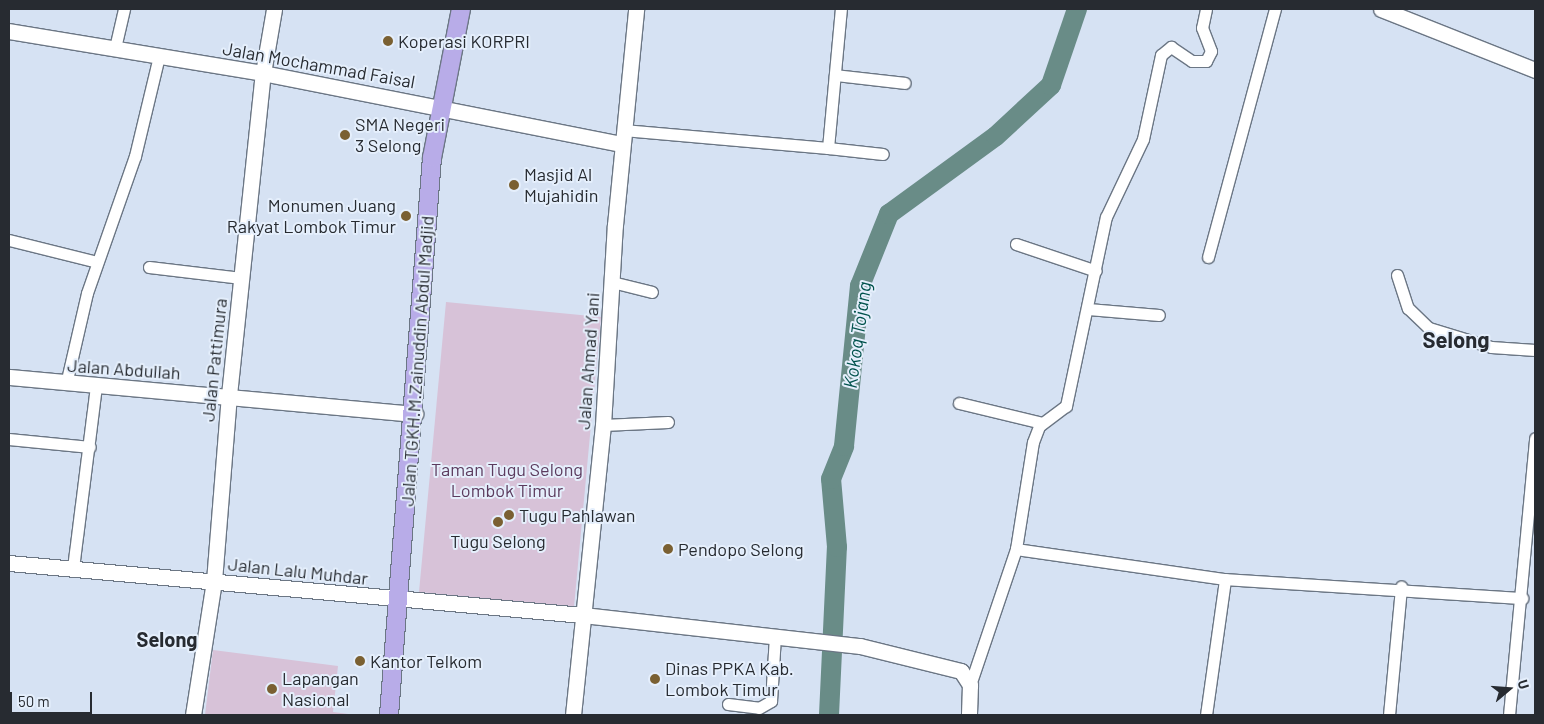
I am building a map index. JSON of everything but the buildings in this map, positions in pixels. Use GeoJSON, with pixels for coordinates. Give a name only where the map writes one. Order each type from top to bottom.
{"type":"FeatureCollection","features":[{"type":"Feature","properties":{"kind":"main road","name":"Jalan TGKH.M.Zainuddin Abdul Madjid"},"geometry":{"type":"LineString","coordinates":[[389,715],[401,600],[428,199],[439,106],[461,9]]}},
{"type":"Feature","properties":{"kind":"street"},"geometry":{"type":"LineString","coordinates":[[115,48],[124,9]]}},
{"type":"Feature","properties":{"kind":"street","name":"Jalan Pattimura"},"geometry":{"type":"LineString","coordinates":[[193,715],[214,581],[229,395],[262,72],[274,9]]}},
{"type":"Feature","properties":{"kind":"street","name":"Jalan Ahmad Yani"},"geometry":{"type":"LineString","coordinates":[[573,715],[603,426],[622,137],[636,9]]}},
{"type":"Feature","properties":{"kind":"street"},"geometry":{"type":"LineString","coordinates":[[828,148],[841,9]]}},
{"type":"Feature","properties":{"kind":"street"},"geometry":{"type":"LineString","coordinates":[[969,715],[970,685],[1016,549],[1033,442],[1042,423],[1066,406],[1109,208],[1143,140],[1161,55],[1171,47],[1192,61],[1206,61],[1211,51],[1202,28],[1206,9]]}},
{"type":"Feature","properties":{"kind":"street"},"geometry":{"type":"LineString","coordinates":[[1208,257],[1275,9]]}},
{"type":"Feature","properties":{"kind":"street"},"geometry":{"type":"LineString","coordinates":[[1381,9],[1535,70]]}},
{"type":"Feature","properties":{"kind":"street","name":"Jalan Mochammad Faisal"},"geometry":{"type":"LineString","coordinates":[[9,31],[262,72],[439,106],[622,137]]}},
{"type":"Feature","properties":{"kind":"street"},"geometry":{"type":"LineString","coordinates":[[66,384],[97,262],[135,156],[159,56]]}},
{"type":"Feature","properties":{"kind":"street"},"geometry":{"type":"LineString","coordinates":[[835,75],[906,83]]}},
{"type":"Feature","properties":{"kind":"street"},"geometry":{"type":"LineString","coordinates":[[622,137],[828,148],[883,154]]}},
{"type":"Feature","properties":{"kind":"street"},"geometry":{"type":"LineString","coordinates":[[9,240],[97,262]]}},
{"type":"Feature","properties":{"kind":"street"},"geometry":{"type":"LineString","coordinates":[[1016,244],[1096,271]]}},
{"type":"Feature","properties":{"kind":"street"},"geometry":{"type":"LineString","coordinates":[[149,267],[241,278]]}},
{"type":"Feature","properties":{"kind":"street"},"geometry":{"type":"LineString","coordinates":[[1397,275],[1408,308],[1428,328],[1491,347],[1535,350]]}},
{"type":"Feature","properties":{"kind":"street"},"geometry":{"type":"LineString","coordinates":[[612,282],[652,292]]}},
{"type":"Feature","properties":{"kind":"street"},"geometry":{"type":"LineString","coordinates":[[1088,309],[1159,315]]}},
{"type":"Feature","properties":{"kind":"street","name":"Jalan Abdullah"},"geometry":{"type":"LineString","coordinates":[[9,377],[66,384],[229,395],[415,414]]}},
{"type":"Feature","properties":{"kind":"street"},"geometry":{"type":"LineString","coordinates":[[73,568],[90,447],[96,386]]}},
{"type":"Feature","properties":{"kind":"street"},"geometry":{"type":"LineString","coordinates":[[959,403],[1042,423]]}},
{"type":"Feature","properties":{"kind":"street"},"geometry":{"type":"LineString","coordinates":[[603,426],[668,422]]}},
{"type":"Feature","properties":{"kind":"street"},"geometry":{"type":"LineString","coordinates":[[9,438],[90,447]]}},
{"type":"Feature","properties":{"kind":"street"},"geometry":{"type":"LineString","coordinates":[[1509,715],[1522,598],[1535,438]]}},
{"type":"Feature","properties":{"kind":"street"},"geometry":{"type":"LineString","coordinates":[[1016,549],[1225,579],[1401,587],[1522,598]]}},
{"type":"Feature","properties":{"kind":"street","name":"Jalan Lalu Muhdar"},"geometry":{"type":"LineString","coordinates":[[9,563],[401,600],[584,615],[860,646],[952,666],[967,676],[970,685]]}},
{"type":"Feature","properties":{"kind":"street"},"geometry":{"type":"LineString","coordinates":[[1206,715],[1225,579]]}},
{"type":"Feature","properties":{"kind":"street"},"geometry":{"type":"LineString","coordinates":[[1389,715],[1401,587]]}},
{"type":"Feature","properties":{"kind":"street"},"geometry":{"type":"LineString","coordinates":[[728,704],[759,708],[771,701],[782,637]]}},
{"type":"Feature","properties":{"kind":"green space","name":"Taman Tugu Selong Lombok Timur"},"geometry":{"type":"Polygon","coordinates":[[[446,302],[601,317],[574,607],[419,592],[446,302]]]}},
{"type":"Feature","properties":{"kind":"green space","name":"Lapangan Nasional"},"geometry":{"type":"Polygon","coordinates":[[[213,650],[338,666],[333,712],[356,715],[205,715],[213,650]]]}},
{"type":"Feature","properties":{"kind":"waterway","name":"Kokoq Tojang"},"geometry":{"type":"LineString","coordinates":[[829,715],[837,547],[831,479],[844,446],[860,286],[889,214],[996,136],[1051,85],[1077,9]]}},
{"type":"Feature","properties":{"kind":"place","name":"Koperasi KORPRI"},"geometry":{"type":"Point","coordinates":[388,41]}},
{"type":"Feature","properties":{"kind":"place","name":"SMA Negeri 3 Selong"},"geometry":{"type":"Point","coordinates":[345,135]}},
{"type":"Feature","properties":{"kind":"place","name":"Masjid Al Mujahidin"},"geometry":{"type":"Point","coordinates":[514,185]}},
{"type":"Feature","properties":{"kind":"place","name":"Monumen Juang Rakyat Lombok Timur"},"geometry":{"type":"Point","coordinates":[406,216]}},
{"type":"Feature","properties":{"kind":"place","name":"Tugu Pahlawan"},"geometry":{"type":"Point","coordinates":[509,515]}},
{"type":"Feature","properties":{"kind":"place","name":"Tugu Selong"},"geometry":{"type":"Point","coordinates":[498,522]}},
{"type":"Feature","properties":{"kind":"place","name":"Pendopo Selong"},"geometry":{"type":"Point","coordinates":[668,549]}},
{"type":"Feature","properties":{"kind":"place","name":"Kantor Telkom"},"geometry":{"type":"Point","coordinates":[360,661]}},
{"type":"Feature","properties":{"kind":"place","name":"Dinas PPKA Kab. Lombok Timur"},"geometry":{"type":"Point","coordinates":[655,679]}},
{"type":"Feature","properties":{"kind":"place","name":"Lapangan Nasional"},"geometry":{"type":"Point","coordinates":[272,689]}},
{"type":"Feature","properties":{"kind":"district","name":"Selong"},"geometry":{"type":"Point","coordinates":[1456,340]}},
{"type":"Feature","properties":{"kind":"district","name":"Selong"},"geometry":{"type":"Point","coordinates":[167,639]}}]}
